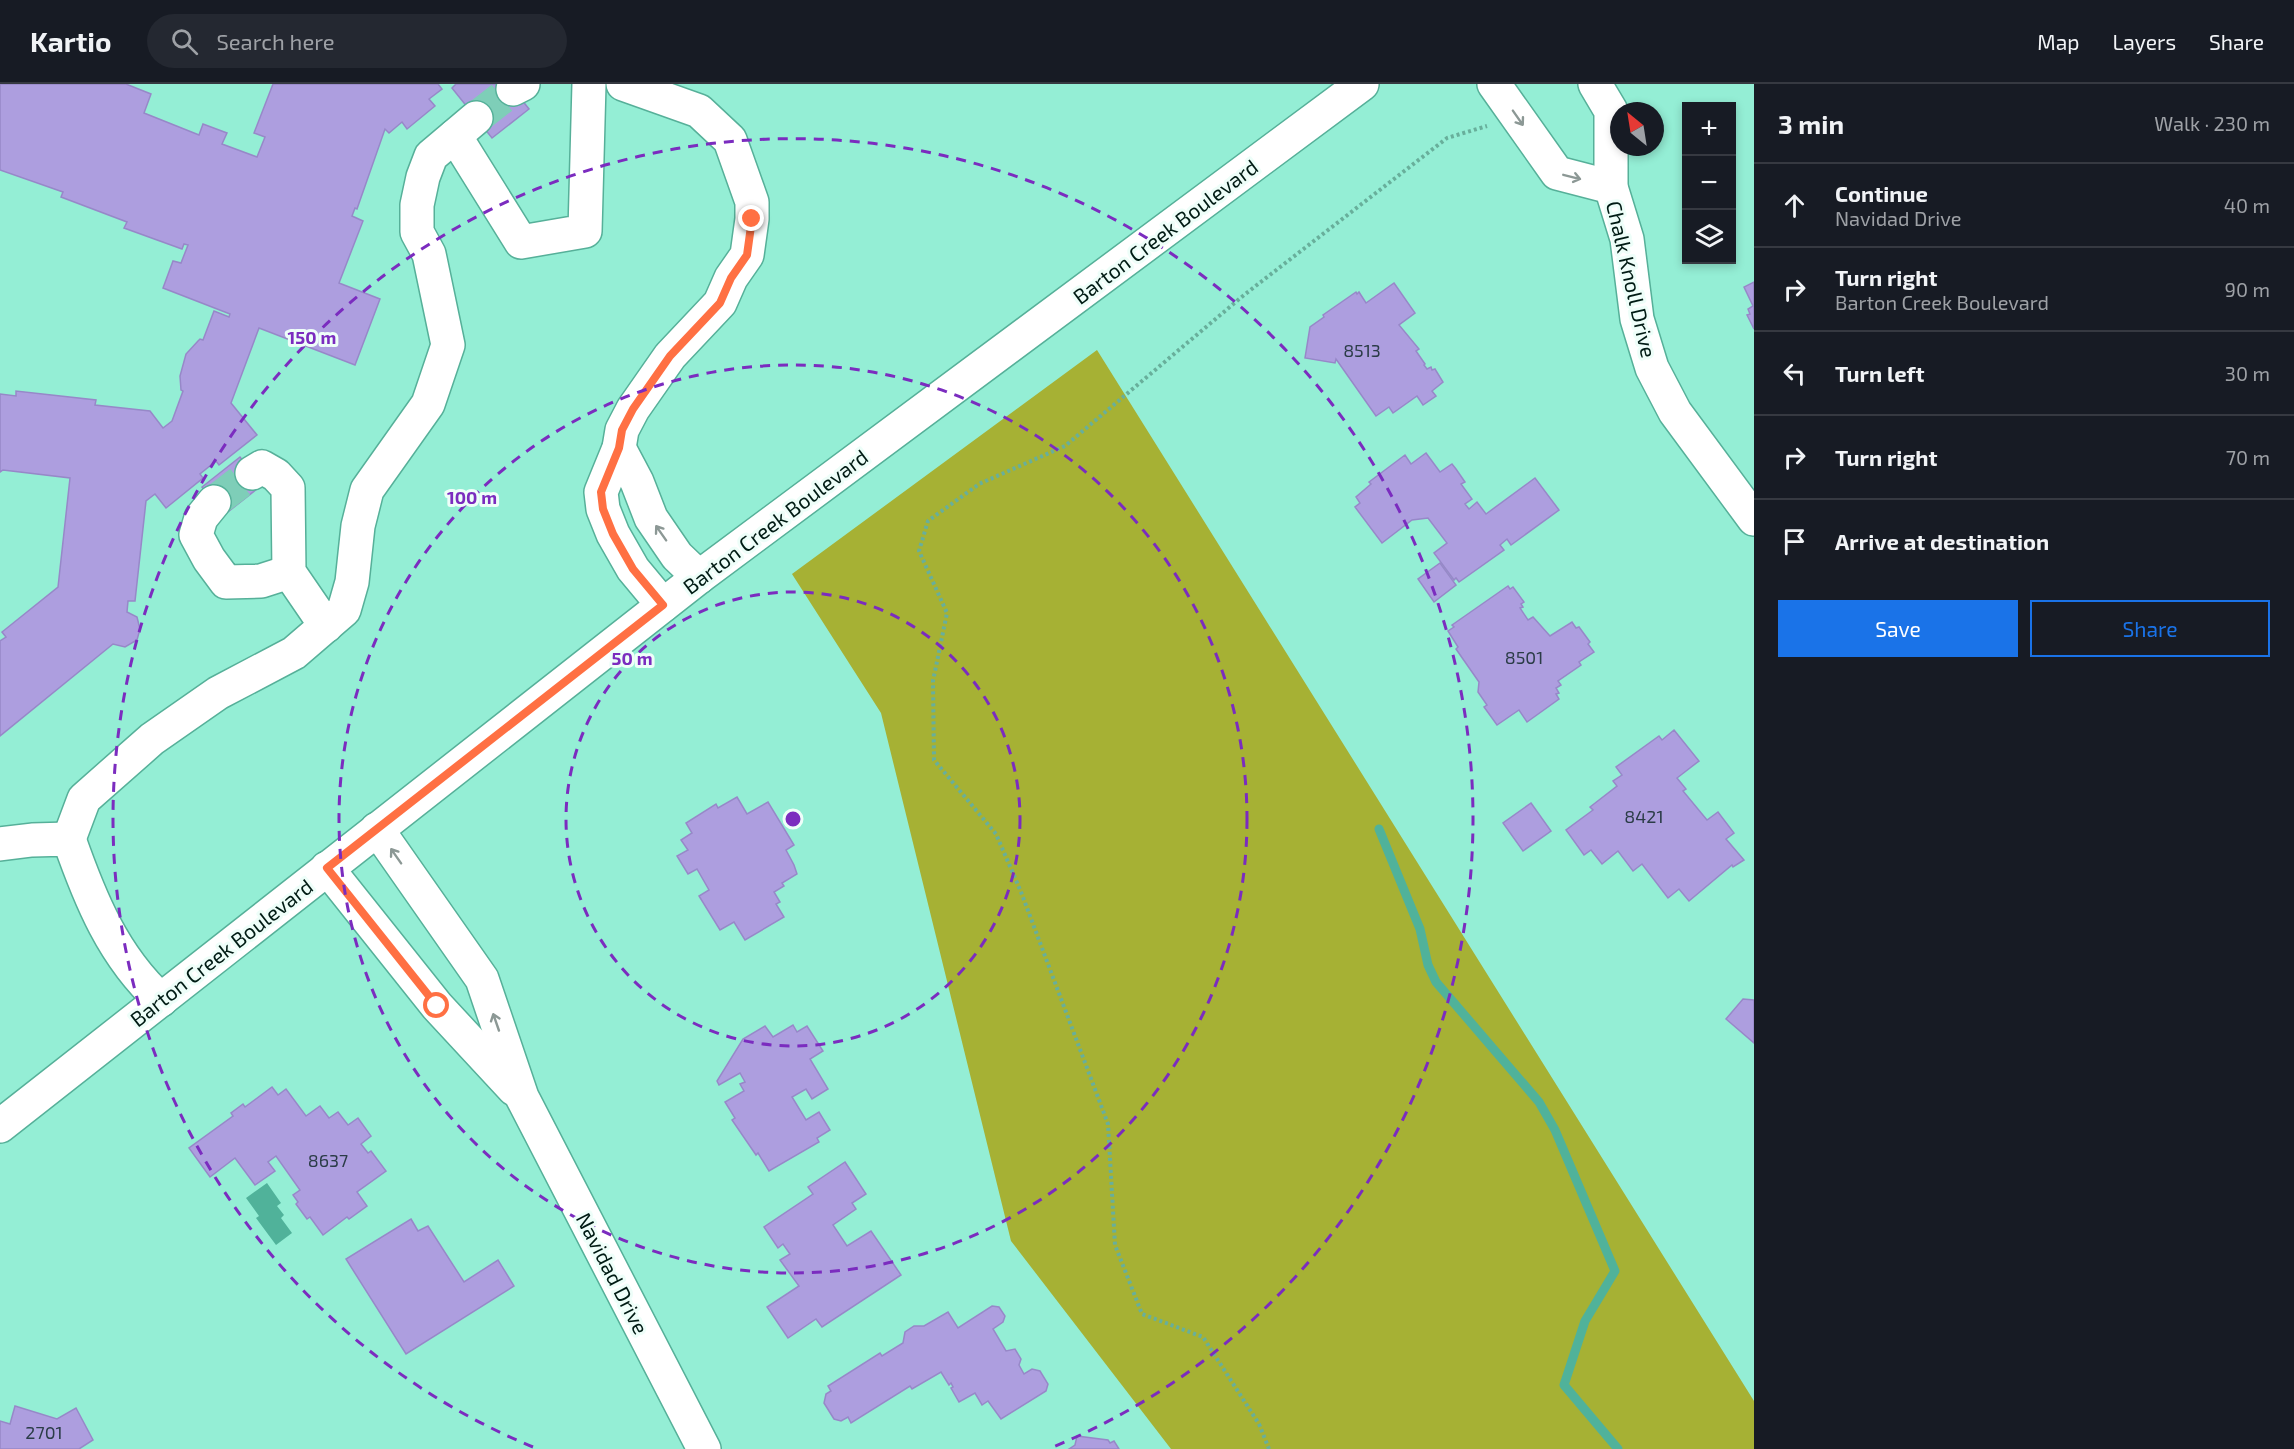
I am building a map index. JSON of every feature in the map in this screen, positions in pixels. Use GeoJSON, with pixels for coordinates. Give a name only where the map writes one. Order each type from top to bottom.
{"type":"FeatureCollection","features":[{"type":"Feature","properties":{"kind":"street"},"geometry":{"type":"LineString","coordinates":[[161,1000],[141,981],[102,924],[85,883],[69,839],[84,799],[152,739],[218,693],[294,653],[344,610],[352,582],[358,526],[367,490],[428,404],[448,345],[429,254],[417,232],[417,205],[423,177],[431,156],[465,127],[521,242],[585,231],[589,84]]}},
{"type":"Feature","properties":{"kind":"street"},"geometry":{"type":"LineString","coordinates":[[623,84],[699,111],[730,140],[752,202],[747,255],[731,278],[720,303],[670,356],[652,379],[622,430],[619,448],[601,492],[603,509],[613,534],[633,569],[663,605]]}},
{"type":"Feature","properties":{"kind":"street","name":"Barton Creek Boulevard"},"geometry":{"type":"LineString","coordinates":[[0,1126],[699,577],[1362,84]]}},
{"type":"Feature","properties":{"kind":"street","name":"Chalk Knoll Drive"},"geometry":{"type":"LineString","coordinates":[[1494,84],[1557,173],[1611,187]]}},
{"type":"Feature","properties":{"kind":"street","name":"Chalk Knoll Drive"},"geometry":{"type":"LineString","coordinates":[[1595,84],[1611,111],[1611,187],[1628,239],[1637,319],[1652,368],[1675,412],[1754,519]]}},
{"type":"Feature","properties":{"kind":"street"},"geometry":{"type":"LineString","coordinates":[[619,448],[637,482],[651,519],[677,556],[699,577]]}},
{"type":"Feature","properties":{"kind":"street"},"geometry":{"type":"LineString","coordinates":[[252,473],[262,467],[288,488],[289,572],[326,626]]}},
{"type":"Feature","properties":{"kind":"street"},"geometry":{"type":"LineString","coordinates":[[214,502],[201,518],[196,535],[209,559],[226,582],[261,581],[289,572]]}},
{"type":"Feature","properties":{"kind":"street","name":"Navidad Drive"},"geometry":{"type":"LineString","coordinates":[[377,829],[482,978],[522,1097],[704,1449]]}},
{"type":"Feature","properties":{"kind":"street"},"geometry":{"type":"LineString","coordinates":[[0,844],[69,839]]}},
{"type":"Feature","properties":{"kind":"street","name":"Navidad Drive"},"geometry":{"type":"LineString","coordinates":[[327,868],[437,1006],[522,1097]]}},
{"type":"Feature","properties":{"kind":"path"},"geometry":{"type":"LineString","coordinates":[[1269,1449],[1259,1424],[1203,1337],[1142,1314],[1115,1245],[1108,1124],[1100,1102],[1021,892],[996,834],[934,760],[933,681],[947,613],[919,551],[928,521],[979,484],[1065,446],[1244,295],[1447,138],[1488,126]]}},
{"type":"Feature","properties":{"kind":"green space"},"geometry":{"type":"Polygon","coordinates":[[[1097,350],[1754,1401],[1754,1449],[1171,1449],[1011,1241],[881,713],[792,574],[1097,350]]]}},
{"type":"Feature","properties":{"kind":"shaded area"},"geometry":{"type":"Polygon","coordinates":[[[267,1183],[281,1203],[277,1206],[284,1215],[281,1218],[292,1233],[276,1245],[256,1218],[259,1216],[246,1198],[267,1183]]]}},
{"type":"Feature","properties":{"kind":"building"},"geometry":{"type":"Polygon","coordinates":[[[0,84],[126,84],[151,94],[144,113],[199,135],[203,124],[227,133],[222,144],[257,157],[265,137],[254,133],[273,84],[438,84],[442,89],[429,99],[435,106],[407,129],[402,122],[389,133],[385,129],[357,209],[355,208],[352,216],[363,221],[339,283],[380,299],[355,365],[259,328],[231,403],[257,435],[219,465],[216,461],[200,474],[203,478],[166,508],[155,494],[146,501],[135,601],[128,601],[127,612],[137,617],[140,629],[137,640],[125,647],[113,644],[0,736],[0,641],[6,637],[2,632],[58,587],[70,478],[3,470],[0,472],[0,394],[16,396],[16,391],[96,400],[95,405],[150,411],[163,428],[172,421],[183,391],[180,376],[186,354],[200,339],[203,340],[214,311],[229,317],[230,314],[163,288],[173,261],[181,263],[188,245],[184,244],[182,249],[124,228],[127,222],[61,197],[63,192],[0,170],[0,84]]]}},
{"type":"Feature","properties":{"kind":"building"},"geometry":{"type":"Polygon","coordinates":[[[456,84],[509,84],[529,109],[492,138],[452,88],[456,84]]]}},
{"type":"Feature","properties":{"kind":"building"},"geometry":{"type":"Polygon","coordinates":[[[1754,282],[1754,329],[1747,315],[1750,314],[1748,309],[1753,306],[1744,287],[1754,282]]]}},
{"type":"Feature","properties":{"kind":"building"},"geometry":{"type":"Polygon","coordinates":[[[1394,283],[1415,313],[1399,325],[1419,349],[1416,351],[1427,369],[1431,367],[1432,370],[1435,369],[1443,382],[1432,391],[1436,396],[1423,405],[1417,396],[1393,413],[1389,407],[1376,416],[1336,359],[1335,363],[1305,358],[1310,327],[1324,317],[1323,315],[1356,292],[1357,294],[1359,292],[1366,303],[1394,283]]]}},
{"type":"Feature","properties":{"kind":"building"},"geometry":{"type":"Polygon","coordinates":[[[1426,453],[1440,472],[1452,464],[1456,469],[1465,482],[1461,484],[1472,499],[1465,504],[1469,509],[1477,502],[1486,514],[1535,478],[1559,510],[1511,545],[1507,539],[1500,545],[1504,550],[1459,582],[1456,578],[1454,580],[1434,553],[1447,543],[1428,518],[1412,520],[1382,543],[1355,507],[1360,503],[1356,497],[1371,484],[1369,482],[1405,455],[1411,464],[1426,453]]]}},
{"type":"Feature","properties":{"kind":"building"},"geometry":{"type":"Polygon","coordinates":[[[240,457],[262,485],[224,515],[202,487],[240,457]]]}},
{"type":"Feature","properties":{"kind":"building"},"geometry":{"type":"Polygon","coordinates":[[[1440,563],[1456,585],[1434,602],[1418,579],[1440,563]]]}},
{"type":"Feature","properties":{"kind":"building"},"geometry":{"type":"Polygon","coordinates":[[[1508,586],[1510,589],[1513,587],[1524,602],[1521,604],[1523,607],[1520,608],[1528,620],[1533,617],[1550,636],[1572,622],[1576,628],[1579,627],[1590,642],[1588,644],[1594,652],[1579,662],[1581,665],[1558,681],[1561,685],[1556,688],[1559,699],[1527,722],[1519,710],[1497,725],[1484,707],[1487,705],[1478,692],[1479,682],[1456,649],[1458,647],[1448,631],[1454,627],[1452,625],[1508,586]]]}},
{"type":"Feature","properties":{"kind":"building"},"geometry":{"type":"Polygon","coordinates":[[[1674,730],[1699,761],[1677,778],[1686,789],[1683,791],[1707,820],[1718,812],[1734,833],[1726,839],[1744,860],[1733,867],[1732,865],[1689,901],[1679,889],[1668,898],[1642,864],[1633,871],[1618,851],[1602,864],[1591,850],[1584,855],[1566,830],[1593,810],[1590,807],[1617,786],[1613,781],[1622,775],[1616,767],[1659,736],[1662,740],[1674,730]]]}},
{"type":"Feature","properties":{"kind":"building"},"geometry":{"type":"Polygon","coordinates":[[[737,797],[747,814],[768,802],[794,845],[786,850],[797,874],[782,883],[784,886],[774,892],[780,902],[776,904],[784,917],[745,940],[734,922],[720,930],[699,896],[709,890],[697,869],[688,874],[677,856],[688,850],[681,840],[692,833],[686,823],[716,804],[718,808],[737,797]]]}},
{"type":"Feature","properties":{"kind":"building"},"geometry":{"type":"Polygon","coordinates":[[[1531,803],[1551,831],[1523,851],[1503,823],[1531,803]]]}},
{"type":"Feature","properties":{"kind":"building"},"geometry":{"type":"Polygon","coordinates":[[[1743,999],[1754,1000],[1754,1043],[1726,1019],[1743,999]]]}},
{"type":"Feature","properties":{"kind":"building"},"geometry":{"type":"Polygon","coordinates":[[[793,1025],[797,1032],[807,1026],[823,1051],[810,1059],[828,1089],[812,1099],[806,1089],[792,1097],[806,1120],[819,1112],[830,1130],[817,1138],[819,1142],[769,1171],[732,1120],[735,1118],[725,1102],[744,1091],[740,1084],[745,1082],[740,1073],[719,1085],[717,1081],[743,1039],[765,1026],[773,1037],[793,1025]]]}},
{"type":"Feature","properties":{"kind":"building"},"geometry":{"type":"Polygon","coordinates":[[[272,1087],[278,1095],[286,1089],[306,1116],[320,1106],[329,1118],[338,1112],[348,1125],[358,1118],[371,1136],[361,1144],[368,1153],[371,1151],[386,1171],[357,1192],[367,1206],[349,1219],[347,1217],[323,1235],[310,1217],[307,1219],[296,1204],[298,1202],[293,1195],[300,1190],[276,1156],[268,1162],[275,1171],[255,1185],[235,1158],[210,1177],[189,1148],[233,1116],[231,1113],[243,1104],[245,1107],[272,1087]]]}},
{"type":"Feature","properties":{"kind":"building"},"geometry":{"type":"Polygon","coordinates":[[[845,1162],[866,1194],[852,1203],[856,1209],[833,1225],[847,1246],[871,1231],[901,1275],[822,1327],[816,1319],[788,1338],[767,1307],[799,1286],[780,1260],[790,1254],[783,1244],[778,1248],[764,1227],[813,1194],[808,1187],[845,1162]]]}},
{"type":"Feature","properties":{"kind":"building"},"geometry":{"type":"Polygon","coordinates":[[[411,1219],[418,1231],[428,1226],[464,1282],[498,1260],[514,1286],[406,1354],[346,1259],[411,1219]]]}},
{"type":"Feature","properties":{"kind":"building"},"geometry":{"type":"Polygon","coordinates":[[[992,1306],[999,1307],[1005,1316],[1003,1322],[993,1329],[1006,1351],[1015,1349],[1021,1359],[1019,1365],[1024,1374],[1032,1369],[1040,1371],[1048,1384],[1046,1391],[1001,1419],[988,1401],[982,1405],[975,1393],[959,1402],[951,1388],[953,1387],[951,1383],[949,1385],[941,1372],[912,1389],[910,1386],[851,1423],[848,1417],[841,1421],[834,1419],[824,1403],[826,1394],[831,1391],[828,1386],[880,1353],[882,1356],[903,1343],[905,1332],[914,1326],[924,1326],[948,1312],[958,1328],[992,1306]]]}},
{"type":"Feature","properties":{"kind":"building"},"geometry":{"type":"Polygon","coordinates":[[[15,1406],[57,1419],[76,1408],[93,1440],[79,1449],[0,1449],[0,1421],[10,1424],[15,1406]]]}},
{"type":"Feature","properties":{"kind":"building"},"geometry":{"type":"Polygon","coordinates":[[[1077,1436],[1108,1440],[1110,1443],[1114,1441],[1119,1449],[1069,1449],[1075,1445],[1077,1436]]]}},
{"type":"Feature","properties":{"kind":"waterway"},"geometry":{"type":"LineString","coordinates":[[1379,829],[1420,929],[1428,965],[1436,982],[1539,1102],[1555,1130],[1615,1271],[1585,1321],[1564,1385],[1618,1449]]}},
{"type":"Feature","properties":{"kind":"tunnel"},"geometry":{"type":"LineString","coordinates":[[476,118],[513,89]]}},
{"type":"Feature","properties":{"kind":"tunnel"},"geometry":{"type":"LineString","coordinates":[[214,502],[252,473]]}},
{"type":"Feature","properties":{"kind":"route"},"geometry":{"type":"LineString","coordinates":[[437,1006],[327,868],[663,605],[633,569],[613,534],[603,509],[601,492],[619,448],[622,430],[633,409],[670,356],[720,303],[731,278],[747,255],[752,219]]}}]}
